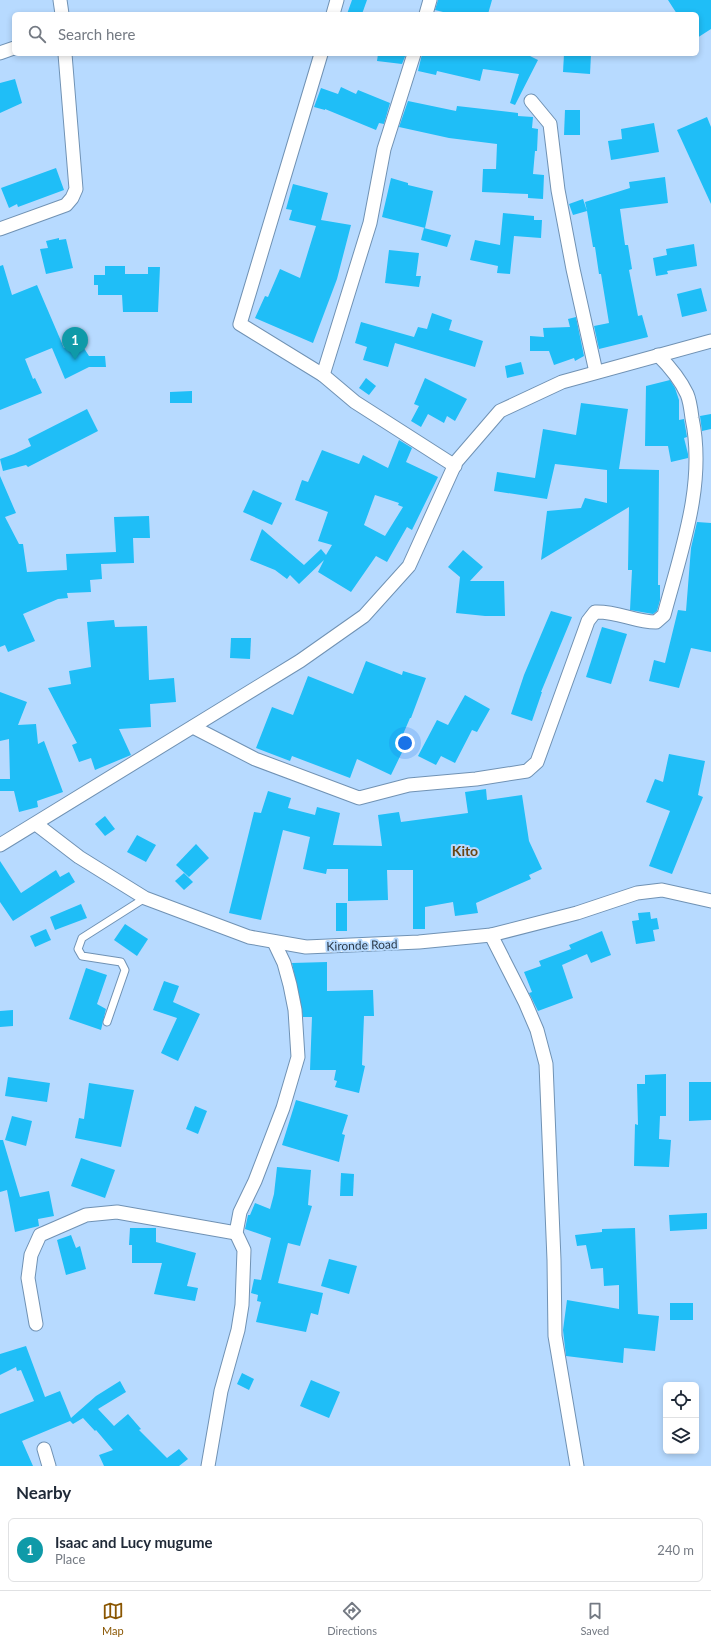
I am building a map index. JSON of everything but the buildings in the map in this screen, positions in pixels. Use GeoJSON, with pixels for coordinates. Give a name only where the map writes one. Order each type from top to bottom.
{"type":"FeatureCollection","features":[{"type":"Feature","properties":{"kind":"street"},"geometry":{"type":"LineString","coordinates":[[60,0],[62,12]]}},
{"type":"Feature","properties":{"kind":"street"},"geometry":{"type":"LineString","coordinates":[[334,12],[337,0]]}},
{"type":"Feature","properties":{"kind":"street"},"geometry":{"type":"LineString","coordinates":[[427,12],[430,0]]}},
{"type":"Feature","properties":{"kind":"street"},"geometry":{"type":"LineString","coordinates":[[0,53],[12,49]]}},
{"type":"Feature","properties":{"kind":"street"},"geometry":{"type":"LineString","coordinates":[[0,229],[66,205],[74,194],[75,177],[65,56]]}},
{"type":"Feature","properties":{"kind":"street"},"geometry":{"type":"LineString","coordinates":[[320,56],[240,324],[323,375],[355,402],[454,466]]}},
{"type":"Feature","properties":{"kind":"street"},"geometry":{"type":"LineString","coordinates":[[323,375],[370,223],[384,149],[413,56]]}},
{"type":"Feature","properties":{"kind":"street"},"geometry":{"type":"LineString","coordinates":[[531,101],[550,124],[558,190],[573,269],[596,372]]}},
{"type":"Feature","properties":{"kind":"street"},"geometry":{"type":"LineString","coordinates":[[0,845],[300,661],[364,616],[409,566],[454,466],[500,411],[562,382],[711,341]]}},
{"type":"Feature","properties":{"kind":"street"},"geometry":{"type":"LineString","coordinates":[[193,727],[255,759],[359,798],[409,784],[476,779],[527,771],[538,762],[588,621],[595,612],[610,611],[645,622],[656,622],[664,615],[687,527],[695,486],[697,457],[694,427],[688,395],[671,368],[658,355]]}},
{"type":"Feature","properties":{"kind":"street","name":"Kironde Road"},"geometry":{"type":"LineString","coordinates":[[36,824],[79,857],[145,898],[249,937],[274,942],[313,946],[419,942],[491,935],[577,913],[637,893],[662,890],[711,901]]}},
{"type":"Feature","properties":{"kind":"street"},"geometry":{"type":"LineString","coordinates":[[491,935],[525,1002],[536,1030],[546,1064],[554,1260],[555,1336],[577,1466]]}},
{"type":"Feature","properties":{"kind":"street"},"geometry":{"type":"LineString","coordinates":[[208,1466],[221,1391],[238,1330],[242,1305],[244,1250],[236,1233],[240,1212],[255,1181],[283,1108],[298,1057],[295,1010],[290,985],[284,962],[274,942]]}},
{"type":"Feature","properties":{"kind":"street"},"geometry":{"type":"LineString","coordinates":[[36,1324],[28,1278],[31,1255],[40,1234],[86,1215],[118,1212],[236,1233]]}},
{"type":"Feature","properties":{"kind":"street"},"geometry":{"type":"LineString","coordinates":[[44,1449],[49,1466]]}},
{"type":"Feature","properties":{"kind":"lane"},"geometry":{"type":"LineString","coordinates":[[107,1022],[125,970],[121,962],[82,956],[78,949],[82,938],[145,898]]}},
{"type":"Feature","properties":{"kind":"place","name":"Isaac and Lucy mugume"},"geometry":{"type":"Point","coordinates":[75,360]}},
{"type":"Feature","properties":{"kind":"district","name":"Kito"},"geometry":{"type":"Point","coordinates":[465,850]}}]}
